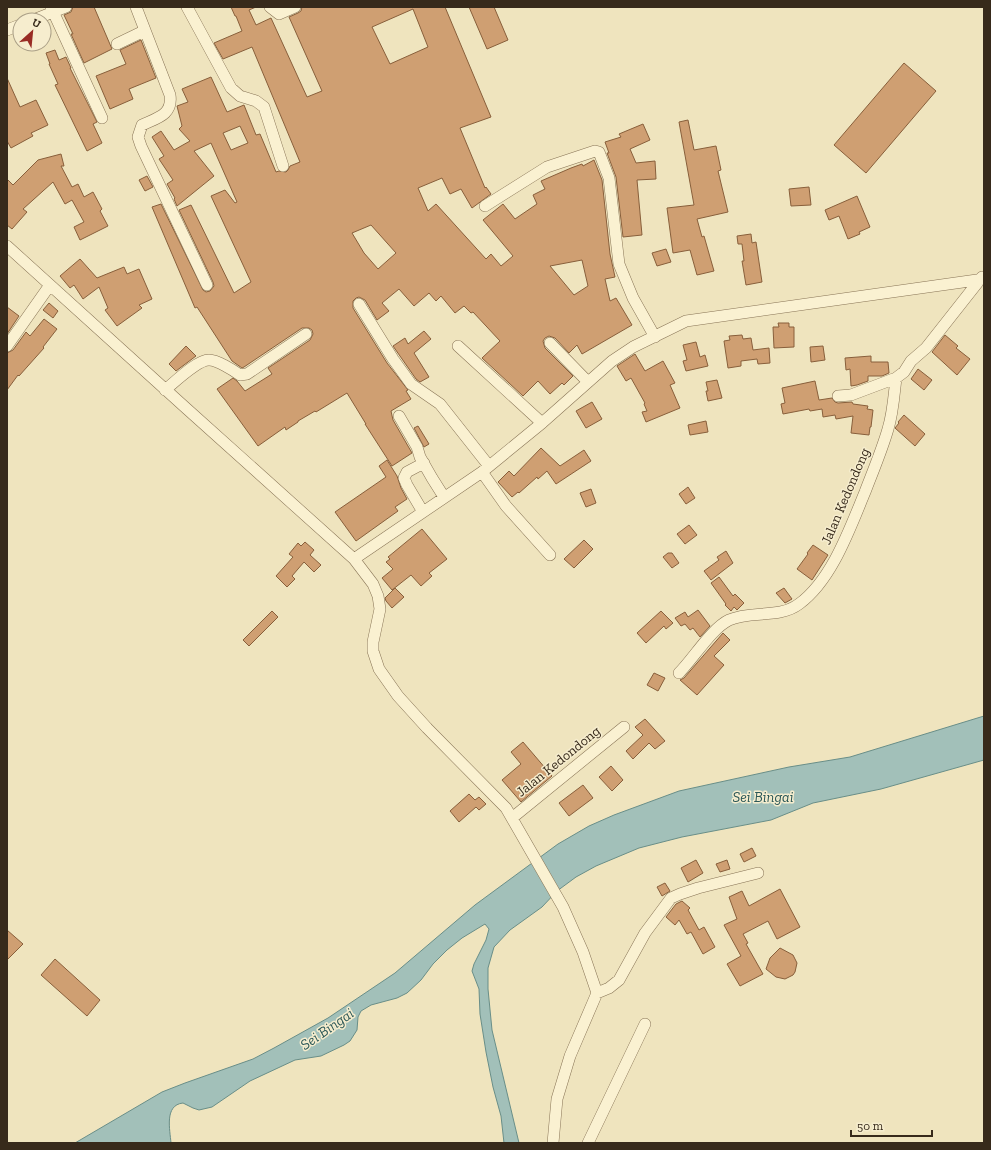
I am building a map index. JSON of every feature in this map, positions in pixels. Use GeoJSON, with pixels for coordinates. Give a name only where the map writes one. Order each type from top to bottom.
{"type":"FeatureCollection","features":[{"type":"Feature","properties":{"kind":"street"},"geometry":{"type":"LineString","coordinates":[[66,7],[52,10],[102,118]]}},
{"type":"Feature","properties":{"kind":"street"},"geometry":{"type":"LineString","coordinates":[[136,7],[170,96],[171,104],[166,113],[142,125],[138,137],[207,285]]}},
{"type":"Feature","properties":{"kind":"street"},"geometry":{"type":"LineString","coordinates":[[187,7],[231,88],[240,96],[256,101],[264,107],[283,166]]}},
{"type":"Feature","properties":{"kind":"street"},"geometry":{"type":"LineString","coordinates":[[270,7],[279,14],[295,7]]}},
{"type":"Feature","properties":{"kind":"street"},"geometry":{"type":"LineString","coordinates":[[117,44],[144,31]]}},
{"type":"Feature","properties":{"kind":"street"},"geometry":{"type":"LineString","coordinates":[[485,206],[547,168],[595,151],[600,152],[609,178],[619,264],[633,298],[656,337]]}},
{"type":"Feature","properties":{"kind":"street"},"geometry":{"type":"LineString","coordinates":[[7,246],[354,559],[373,584],[378,596],[380,609],[373,642],[373,651],[379,669],[398,696],[448,750],[506,808],[563,907],[583,952],[598,994]]}},
{"type":"Feature","properties":{"kind":"street"},"geometry":{"type":"LineString","coordinates":[[354,559],[485,469],[542,423],[612,361],[633,347],[686,321],[983,278]]}},
{"type":"Feature","properties":{"kind":"street"},"geometry":{"type":"LineString","coordinates":[[838,396],[851,395],[896,378],[904,372],[911,361],[926,348],[983,278]]}},
{"type":"Feature","properties":{"kind":"street"},"geometry":{"type":"LineString","coordinates":[[7,346],[50,285]]}},
{"type":"Feature","properties":{"kind":"street"},"geometry":{"type":"LineString","coordinates":[[359,304],[411,384],[440,404],[485,469],[506,506],[550,556]]}},
{"type":"Feature","properties":{"kind":"street"},"geometry":{"type":"LineString","coordinates":[[165,390],[197,364],[203,361],[215,361],[240,375],[247,374],[306,334]]}},
{"type":"Feature","properties":{"kind":"street"},"geometry":{"type":"LineString","coordinates":[[550,343],[588,382]]}},
{"type":"Feature","properties":{"kind":"street"},"geometry":{"type":"LineString","coordinates":[[458,346],[542,423]]}},
{"type":"Feature","properties":{"kind":"street","name":"Jalan Kedondong"},"geometry":{"type":"LineString","coordinates":[[679,673],[716,630],[729,621],[744,616],[765,615],[787,610],[799,604],[820,582],[832,564],[847,536],[878,458],[889,428],[896,378]]}},
{"type":"Feature","properties":{"kind":"street"},"geometry":{"type":"LineString","coordinates":[[399,416],[418,447],[424,463],[444,497]]}},
{"type":"Feature","properties":{"kind":"street"},"geometry":{"type":"LineString","coordinates":[[423,512],[404,478],[407,472],[424,463]]}},
{"type":"Feature","properties":{"kind":"street","name":"Jalan Kedondong"},"geometry":{"type":"LineString","coordinates":[[512,818],[624,726]]}},
{"type":"Feature","properties":{"kind":"street"},"geometry":{"type":"LineString","coordinates":[[553,1143],[557,1099],[570,1056],[598,994],[619,980],[645,933],[671,898],[698,888],[758,872]]}},
{"type":"Feature","properties":{"kind":"street"},"geometry":{"type":"LineString","coordinates":[[588,1143],[645,1024]]}},
{"type":"Feature","properties":{"kind":"water","name":"Sei Bingai"},"geometry":{"type":"Polygon","coordinates":[[[984,716],[984,760],[881,789],[813,803],[771,820],[682,837],[639,848],[596,866],[576,877],[557,891],[542,907],[510,930],[494,947],[488,968],[488,989],[492,1030],[519,1143],[504,1143],[501,1116],[486,1052],[480,1014],[479,989],[472,971],[486,940],[489,929],[485,924],[462,938],[447,950],[433,964],[421,980],[407,993],[397,998],[371,1005],[361,1011],[358,1017],[357,1030],[350,1041],[344,1045],[321,1056],[295,1060],[250,1081],[212,1107],[199,1110],[183,1103],[177,1105],[173,1108],[171,1113],[169,1125],[171,1143],[75,1143],[162,1092],[253,1059],[328,1018],[395,973],[475,905],[558,844],[589,826],[679,791],[789,767],[850,757],[984,716]]]}},
{"type":"Feature","properties":{"kind":"building"},"geometry":{"type":"Polygon","coordinates":[[[73,7],[94,7],[112,49],[84,63],[64,15],[71,12],[73,7]]]}},
{"type":"Feature","properties":{"kind":"building"},"geometry":{"type":"Polygon","coordinates":[[[231,7],[256,7],[249,10],[256,25],[271,18],[307,97],[322,91],[289,17],[301,11],[302,7],[445,7],[491,117],[460,128],[485,188],[486,187],[491,194],[472,208],[461,189],[450,194],[442,178],[418,188],[428,211],[436,204],[486,259],[491,254],[501,266],[513,256],[483,220],[503,204],[515,219],[537,204],[533,195],[545,189],[541,181],[582,164],[583,166],[594,160],[602,180],[610,254],[615,277],[605,279],[610,301],[616,298],[632,325],[582,354],[577,345],[569,353],[555,338],[549,336],[545,338],[543,341],[545,348],[573,376],[564,385],[562,383],[550,394],[538,381],[523,396],[482,358],[500,341],[473,312],[471,313],[464,306],[455,313],[441,296],[436,301],[429,293],[414,306],[399,289],[382,303],[389,311],[377,320],[365,300],[359,297],[353,301],[353,308],[387,363],[408,390],[406,391],[411,399],[391,411],[393,420],[412,453],[392,466],[347,393],[298,421],[286,430],[285,427],[258,446],[217,389],[233,378],[245,391],[272,374],[268,368],[310,340],[313,334],[312,330],[309,328],[302,328],[242,368],[232,361],[197,307],[195,308],[152,207],[161,204],[203,290],[206,292],[210,291],[214,286],[213,282],[179,210],[191,205],[234,293],[251,282],[211,196],[225,190],[235,203],[237,202],[211,143],[194,151],[214,176],[177,206],[174,199],[175,198],[167,184],[173,180],[159,159],[164,156],[152,137],[161,131],[174,150],[190,141],[179,129],[182,126],[177,106],[188,102],[182,89],[211,77],[227,112],[244,105],[256,135],[260,134],[276,172],[286,172],[290,166],[300,162],[252,47],[223,59],[214,43],[242,31],[231,7]],[[413,9],[372,27],[390,64],[428,47],[413,9]],[[240,126],[223,133],[231,150],[248,143],[240,126]],[[371,225],[352,233],[364,253],[378,269],[396,253],[371,225]],[[582,260],[550,266],[574,295],[588,286],[582,260]]]}},
{"type":"Feature","properties":{"kind":"building"},"geometry":{"type":"Polygon","coordinates":[[[469,7],[494,7],[508,40],[487,49],[469,7]]]}},
{"type":"Feature","properties":{"kind":"building"},"geometry":{"type":"Polygon","coordinates":[[[141,40],[156,78],[129,89],[133,99],[110,109],[96,76],[126,64],[120,50],[141,40]]]}},
{"type":"Feature","properties":{"kind":"building"},"geometry":{"type":"Polygon","coordinates":[[[55,50],[59,60],[66,57],[97,122],[93,124],[102,143],[87,151],[55,85],[58,84],[46,53],[55,50]]]}},
{"type":"Feature","properties":{"kind":"building"},"geometry":{"type":"Polygon","coordinates":[[[904,63],[936,91],[866,173],[834,145],[904,63]]]}},
{"type":"Feature","properties":{"kind":"building"},"geometry":{"type":"Polygon","coordinates":[[[7,78],[20,107],[36,100],[48,125],[31,133],[33,136],[11,148],[7,141],[7,78]]]}},
{"type":"Feature","properties":{"kind":"building"},"geometry":{"type":"Polygon","coordinates":[[[688,120],[694,150],[716,146],[721,170],[718,171],[728,212],[697,219],[702,237],[704,236],[714,271],[697,275],[690,250],[673,253],[667,208],[694,205],[679,122],[688,120]]]}},
{"type":"Feature","properties":{"kind":"building"},"geometry":{"type":"Polygon","coordinates":[[[643,124],[650,140],[630,149],[636,163],[655,161],[656,179],[637,180],[642,235],[623,237],[616,177],[607,153],[609,153],[605,142],[621,137],[619,134],[643,124]]]}},
{"type":"Feature","properties":{"kind":"building"},"geometry":{"type":"Polygon","coordinates":[[[61,154],[64,166],[61,166],[72,187],[78,184],[84,197],[93,192],[102,209],[100,211],[108,226],[80,240],[74,227],[84,222],[72,200],[65,204],[53,182],[23,209],[27,212],[12,229],[7,225],[7,179],[13,185],[38,160],[61,154]]]}},
{"type":"Feature","properties":{"kind":"building"},"geometry":{"type":"Polygon","coordinates":[[[147,176],[153,187],[145,191],[139,180],[147,176]]]}},
{"type":"Feature","properties":{"kind":"building"},"geometry":{"type":"Polygon","coordinates":[[[809,187],[811,205],[791,206],[789,189],[809,187]]]}},
{"type":"Feature","properties":{"kind":"building"},"geometry":{"type":"Polygon","coordinates":[[[857,196],[870,227],[859,232],[860,234],[848,239],[839,216],[829,220],[825,210],[857,196]]]}},
{"type":"Feature","properties":{"kind":"building"},"geometry":{"type":"Polygon","coordinates":[[[751,234],[752,243],[756,242],[762,282],[746,285],[742,261],[744,261],[742,244],[738,244],[737,236],[751,234]]]}},
{"type":"Feature","properties":{"kind":"building"},"geometry":{"type":"Polygon","coordinates":[[[666,249],[671,262],[657,266],[652,253],[666,249]]]}},
{"type":"Feature","properties":{"kind":"building"},"geometry":{"type":"Polygon","coordinates":[[[80,259],[97,278],[124,267],[127,274],[139,269],[152,299],[139,305],[142,308],[117,326],[105,310],[108,308],[99,287],[83,299],[74,285],[70,288],[60,276],[80,259]]]}},
{"type":"Feature","properties":{"kind":"building"},"geometry":{"type":"Polygon","coordinates":[[[49,303],[58,311],[53,318],[43,310],[49,303]]]}},
{"type":"Feature","properties":{"kind":"building"},"geometry":{"type":"Polygon","coordinates":[[[7,307],[19,316],[7,334],[7,307]]]}},
{"type":"Feature","properties":{"kind":"building"},"geometry":{"type":"Polygon","coordinates":[[[44,319],[57,329],[43,347],[44,348],[19,376],[18,375],[7,390],[7,353],[13,350],[26,332],[30,336],[44,319]]]}},
{"type":"Feature","properties":{"kind":"building"},"geometry":{"type":"Polygon","coordinates":[[[778,323],[789,323],[789,327],[794,327],[794,347],[774,348],[773,327],[779,327],[778,323]]]}},
{"type":"Feature","properties":{"kind":"building"},"geometry":{"type":"Polygon","coordinates":[[[424,331],[431,339],[414,353],[429,377],[420,382],[416,379],[393,346],[405,338],[408,344],[424,331]]]}},
{"type":"Feature","properties":{"kind":"building"},"geometry":{"type":"Polygon","coordinates":[[[742,335],[743,339],[751,338],[753,350],[769,348],[770,363],[758,364],[757,359],[741,361],[741,366],[728,368],[724,341],[730,340],[729,336],[742,335]]]}},
{"type":"Feature","properties":{"kind":"building"},"geometry":{"type":"Polygon","coordinates":[[[945,335],[958,346],[956,348],[970,359],[957,375],[932,352],[945,335]]]}},
{"type":"Feature","properties":{"kind":"building"},"geometry":{"type":"Polygon","coordinates":[[[696,342],[700,357],[705,355],[708,366],[686,371],[683,361],[687,360],[683,345],[696,342]]]}},
{"type":"Feature","properties":{"kind":"building"},"geometry":{"type":"Polygon","coordinates":[[[186,346],[196,356],[176,371],[169,364],[186,346]]]}},
{"type":"Feature","properties":{"kind":"building"},"geometry":{"type":"Polygon","coordinates":[[[823,346],[825,360],[811,362],[810,347],[823,346]]]}},
{"type":"Feature","properties":{"kind":"building"},"geometry":{"type":"Polygon","coordinates":[[[635,354],[645,371],[663,361],[675,383],[670,385],[680,408],[646,422],[642,412],[647,411],[644,404],[645,403],[631,378],[626,381],[617,366],[635,354]]]}},
{"type":"Feature","properties":{"kind":"building"},"geometry":{"type":"Polygon","coordinates":[[[871,356],[871,362],[888,362],[889,373],[882,376],[868,376],[868,381],[851,386],[850,369],[846,370],[845,358],[871,356]]]}},
{"type":"Feature","properties":{"kind":"building"},"geometry":{"type":"Polygon","coordinates":[[[918,369],[932,380],[924,390],[911,379],[918,369]]]}},
{"type":"Feature","properties":{"kind":"building"},"geometry":{"type":"Polygon","coordinates":[[[717,380],[722,398],[708,401],[706,382],[717,380]]]}},
{"type":"Feature","properties":{"kind":"building"},"geometry":{"type":"Polygon","coordinates":[[[815,381],[819,400],[832,398],[838,403],[852,402],[853,404],[868,406],[867,409],[873,410],[869,435],[851,433],[853,416],[836,419],[835,415],[823,417],[822,409],[810,411],[809,409],[783,414],[781,404],[785,403],[782,388],[815,381]]]}},
{"type":"Feature","properties":{"kind":"building"},"geometry":{"type":"Polygon","coordinates":[[[592,402],[602,419],[586,428],[576,411],[592,402]]]}},
{"type":"Feature","properties":{"kind":"building"},"geometry":{"type":"Polygon","coordinates":[[[904,415],[925,434],[915,446],[895,428],[904,415]]]}},
{"type":"Feature","properties":{"kind":"building"},"geometry":{"type":"Polygon","coordinates":[[[706,421],[708,432],[690,435],[688,425],[706,421]]]}},
{"type":"Feature","properties":{"kind":"building"},"geometry":{"type":"Polygon","coordinates":[[[418,426],[429,444],[424,447],[414,428],[418,426]]]}},
{"type":"Feature","properties":{"kind":"building"},"geometry":{"type":"Polygon","coordinates":[[[541,448],[560,466],[584,450],[591,461],[556,484],[547,471],[512,497],[498,482],[509,471],[514,476],[541,448]]]}},
{"type":"Feature","properties":{"kind":"building"},"geometry":{"type":"Polygon","coordinates":[[[387,460],[397,476],[407,499],[395,507],[398,511],[356,541],[335,512],[386,477],[379,466],[387,460]]]}},
{"type":"Feature","properties":{"kind":"building"},"geometry":{"type":"Polygon","coordinates":[[[688,487],[695,498],[686,504],[679,494],[688,487]]]}},
{"type":"Feature","properties":{"kind":"building"},"geometry":{"type":"Polygon","coordinates":[[[591,489],[596,503],[586,507],[580,493],[591,489]]]}},
{"type":"Feature","properties":{"kind":"building"},"geometry":{"type":"Polygon","coordinates":[[[689,525],[697,535],[685,544],[677,534],[689,525]]]}},
{"type":"Feature","properties":{"kind":"building"},"geometry":{"type":"Polygon","coordinates":[[[422,529],[447,559],[429,573],[432,576],[421,586],[411,575],[392,590],[382,578],[393,569],[386,562],[390,559],[388,557],[422,529]]]}},
{"type":"Feature","properties":{"kind":"building"},"geometry":{"type":"Polygon","coordinates":[[[584,540],[593,549],[574,568],[564,559],[584,540]]]}},
{"type":"Feature","properties":{"kind":"building"},"geometry":{"type":"Polygon","coordinates":[[[305,542],[314,550],[310,555],[321,565],[314,572],[304,562],[292,576],[295,579],[287,587],[276,576],[293,557],[289,554],[298,543],[301,546],[305,542]]]}},
{"type":"Feature","properties":{"kind":"building"},"geometry":{"type":"Polygon","coordinates":[[[813,545],[828,555],[812,580],[797,569],[813,545]]]}},
{"type":"Feature","properties":{"kind":"building"},"geometry":{"type":"Polygon","coordinates":[[[726,551],[733,563],[711,580],[704,571],[719,560],[717,557],[726,551]]]}},
{"type":"Feature","properties":{"kind":"building"},"geometry":{"type":"Polygon","coordinates":[[[668,553],[672,553],[679,563],[672,568],[663,557],[668,553]]]}},
{"type":"Feature","properties":{"kind":"building"},"geometry":{"type":"Polygon","coordinates":[[[719,577],[733,596],[735,594],[744,603],[737,610],[734,607],[731,611],[725,605],[726,604],[711,583],[719,577]]]}},
{"type":"Feature","properties":{"kind":"building"},"geometry":{"type":"Polygon","coordinates":[[[395,588],[404,597],[392,608],[385,598],[395,588]]]}},
{"type":"Feature","properties":{"kind":"building"},"geometry":{"type":"Polygon","coordinates":[[[784,588],[792,599],[785,603],[776,593],[784,588]]]}},
{"type":"Feature","properties":{"kind":"building"},"geometry":{"type":"Polygon","coordinates":[[[698,610],[710,626],[700,637],[693,628],[690,630],[685,624],[681,626],[675,618],[685,612],[688,617],[698,610]]]}},
{"type":"Feature","properties":{"kind":"building"},"geometry":{"type":"Polygon","coordinates":[[[272,611],[278,617],[249,646],[243,640],[272,611]]]}},
{"type":"Feature","properties":{"kind":"building"},"geometry":{"type":"Polygon","coordinates":[[[661,611],[673,623],[666,629],[664,626],[646,643],[637,633],[661,611]]]}},
{"type":"Feature","properties":{"kind":"building"},"geometry":{"type":"Polygon","coordinates":[[[723,633],[730,640],[714,656],[724,665],[697,695],[680,680],[684,678],[723,633]]]}},
{"type":"Feature","properties":{"kind":"building"},"geometry":{"type":"Polygon","coordinates":[[[654,673],[665,678],[658,691],[647,685],[654,673]]]}},
{"type":"Feature","properties":{"kind":"building"},"geometry":{"type":"Polygon","coordinates":[[[645,719],[665,741],[655,749],[649,743],[633,759],[626,751],[643,735],[635,727],[645,719]]]}},
{"type":"Feature","properties":{"kind":"building"},"geometry":{"type":"Polygon","coordinates":[[[523,742],[552,776],[521,802],[502,780],[521,764],[511,752],[523,742]]]}},
{"type":"Feature","properties":{"kind":"building"},"geometry":{"type":"Polygon","coordinates":[[[611,766],[623,780],[612,791],[599,777],[611,766]]]}},
{"type":"Feature","properties":{"kind":"building"},"geometry":{"type":"Polygon","coordinates":[[[583,785],[593,798],[569,816],[559,803],[583,785]]]}},
{"type":"Feature","properties":{"kind":"building"},"geometry":{"type":"Polygon","coordinates":[[[469,794],[475,800],[479,797],[486,804],[479,810],[476,807],[459,822],[450,811],[469,794]]]}},
{"type":"Feature","properties":{"kind":"building"},"geometry":{"type":"Polygon","coordinates":[[[752,848],[756,856],[744,862],[740,854],[752,848]]]}},
{"type":"Feature","properties":{"kind":"building"},"geometry":{"type":"Polygon","coordinates":[[[696,860],[703,873],[688,882],[681,868],[696,860]]]}},
{"type":"Feature","properties":{"kind":"building"},"geometry":{"type":"Polygon","coordinates":[[[727,860],[730,869],[720,872],[716,864],[727,860]]]}},
{"type":"Feature","properties":{"kind":"building"},"geometry":{"type":"Polygon","coordinates":[[[665,883],[670,891],[662,896],[657,887],[665,883]]]}},
{"type":"Feature","properties":{"kind":"building"},"geometry":{"type":"Polygon","coordinates":[[[780,889],[800,927],[777,939],[768,921],[743,934],[748,943],[746,944],[763,974],[740,986],[727,964],[741,956],[724,925],[737,919],[729,897],[742,891],[749,906],[780,889]]]}},
{"type":"Feature","properties":{"kind":"building"},"geometry":{"type":"Polygon","coordinates":[[[682,901],[690,908],[688,910],[699,930],[704,927],[715,947],[703,954],[691,932],[687,934],[679,920],[675,925],[666,917],[676,904],[682,901]]]}},
{"type":"Feature","properties":{"kind":"building"},"geometry":{"type":"Polygon","coordinates":[[[7,930],[23,944],[7,960],[7,930]]]}},
{"type":"Feature","properties":{"kind":"building"},"geometry":{"type":"Polygon","coordinates":[[[780,948],[793,955],[797,963],[793,975],[785,979],[776,977],[766,969],[770,958],[780,948]]]}},
{"type":"Feature","properties":{"kind":"building"},"geometry":{"type":"Polygon","coordinates":[[[55,959],[100,1000],[87,1016],[41,975],[55,959]]]}}]}
